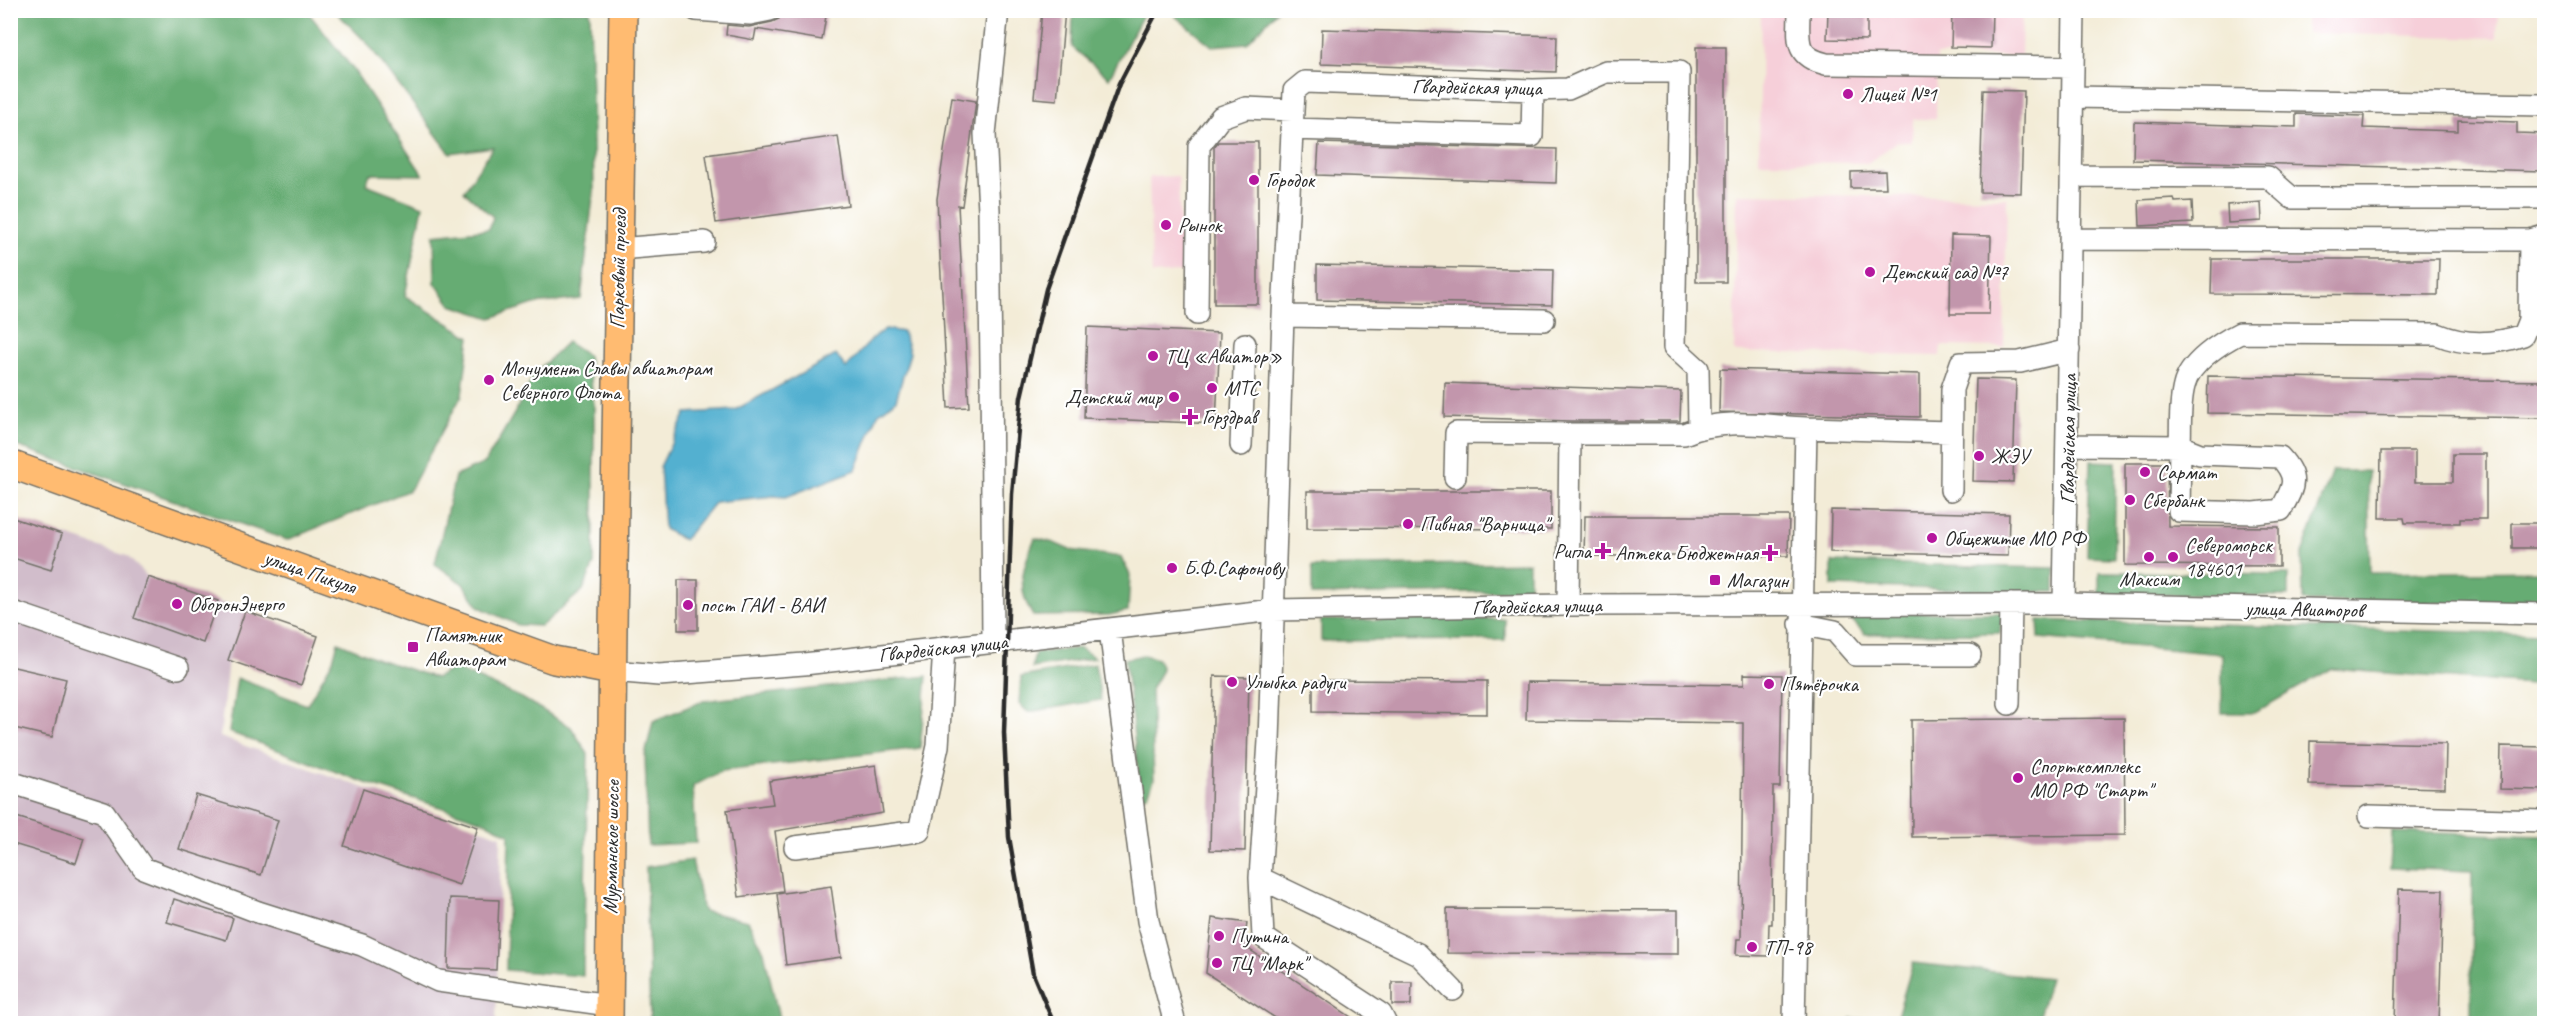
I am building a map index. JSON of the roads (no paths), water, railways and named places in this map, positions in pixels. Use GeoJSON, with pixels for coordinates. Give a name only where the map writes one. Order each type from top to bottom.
{"type":"FeatureCollection","features":[{"type":"Feature","properties":{"kind":"main road","name":"Парковый проезд"},"geometry":{"type":"LineString","coordinates":[[612,671],[623,10]]}},
{"type":"Feature","properties":{"kind":"main road","name":"улица Пикуля"},"geometry":{"type":"LineString","coordinates":[[10,464],[554,660],[612,671]]}},
{"type":"Feature","properties":{"kind":"main road","name":"Мурманское шоссе"},"geometry":{"type":"LineString","coordinates":[[609,1014],[612,671]]}},
{"type":"Feature","properties":{"kind":"street"},"geometry":{"type":"LineString","coordinates":[[696,10],[750,14],[770,10]]}},
{"type":"Feature","properties":{"kind":"street"},"geometry":{"type":"LineString","coordinates":[[993,642],[989,210],[985,135],[998,10]]}},
{"type":"Feature","properties":{"kind":"street"},"geometry":{"type":"LineString","coordinates":[[1799,10],[1798,37],[1801,51],[1810,60],[1826,64],[2073,67]]}},
{"type":"Feature","properties":{"kind":"street","name":"Гвардейская улица"},"geometry":{"type":"LineString","coordinates":[[612,671],[659,675],[804,664],[1274,610],[1568,605],[1800,614],[2012,604],[2064,604],[2074,10]]}},
{"type":"Feature","properties":{"kind":"street","name":"Гвардейская улица"},"geometry":{"type":"LineString","coordinates":[[1386,1023],[1381,1014],[1263,937],[1260,878],[1274,610],[1283,316],[1294,91],[1305,82],[1533,90],[1568,89],[1606,72],[1679,72],[1674,347],[1698,369],[1699,427]]}},
{"type":"Feature","properties":{"kind":"street"},"geometry":{"type":"LineString","coordinates":[[1197,314],[1199,146],[1221,117],[1246,108],[1292,119],[1532,136],[1533,90]]}},
{"type":"Feature","properties":{"kind":"street"},"geometry":{"type":"LineString","coordinates":[[2073,97],[2544,105]]}},
{"type":"Feature","properties":{"kind":"street"},"geometry":{"type":"LineString","coordinates":[[2071,176],[2268,177],[2292,198],[2544,198]]}},
{"type":"Feature","properties":{"kind":"street"},"geometry":{"type":"LineString","coordinates":[[2068,445],[2180,446],[2200,454],[2280,457],[2291,469],[2294,483],[2281,510],[2255,513],[2179,511],[2180,446],[2184,384],[2201,360],[2217,345],[2240,333],[2437,334],[2458,342],[2504,341],[2523,335],[2529,321],[2537,238],[2070,239]]}},
{"type":"Feature","properties":{"kind":"street"},"geometry":{"type":"LineString","coordinates":[[618,249],[704,242]]}},
{"type":"Feature","properties":{"kind":"street"},"geometry":{"type":"LineString","coordinates":[[1283,316],[1544,320]]}},
{"type":"Feature","properties":{"kind":"street"},"geometry":{"type":"LineString","coordinates":[[1241,445],[1245,344]]}},
{"type":"Feature","properties":{"kind":"street"},"geometry":{"type":"LineString","coordinates":[[1950,490],[1953,389],[1961,363],[2020,362],[2069,350]]}},
{"type":"Feature","properties":{"kind":"street"},"geometry":{"type":"LineString","coordinates":[[1455,477],[1456,433],[1684,434],[1699,427],[1719,424],[1951,432]]}},
{"type":"Feature","properties":{"kind":"street"},"geometry":{"type":"LineString","coordinates":[[1794,1023],[1800,614],[1806,428]]}},
{"type":"Feature","properties":{"kind":"street"},"geometry":{"type":"LineString","coordinates":[[1568,605],[1570,434]]}},
{"type":"Feature","properties":{"kind":"street"},"geometry":{"type":"LineString","coordinates":[[2009,704],[2012,604]]}},
{"type":"Feature","properties":{"kind":"street","name":"улица Авиаторов"},"geometry":{"type":"LineString","coordinates":[[2064,604],[2544,614]]}},
{"type":"Feature","properties":{"kind":"street"},"geometry":{"type":"LineString","coordinates":[[10,611],[178,668]]}},
{"type":"Feature","properties":{"kind":"street"},"geometry":{"type":"LineString","coordinates":[[1800,614],[1835,631],[1856,655],[1970,655]]}},
{"type":"Feature","properties":{"kind":"street"},"geometry":{"type":"LineString","coordinates":[[1110,630],[1148,921],[1175,1023]]}},
{"type":"Feature","properties":{"kind":"street"},"geometry":{"type":"LineString","coordinates":[[795,847],[919,831],[938,746],[944,647]]}},
{"type":"Feature","properties":{"kind":"street"},"geometry":{"type":"LineString","coordinates":[[10,782],[104,812],[142,868],[258,912],[362,945],[438,981],[609,1014]]}},
{"type":"Feature","properties":{"kind":"street"},"geometry":{"type":"LineString","coordinates":[[2369,816],[2544,821]]}},
{"type":"Feature","properties":{"kind":"street"},"geometry":{"type":"LineString","coordinates":[[1260,878],[1418,954],[1453,990]]}},
{"type":"Feature","properties":{"kind":"water"},"geometry":{"type":"Polygon","coordinates":[[[885,329],[903,332],[910,353],[896,400],[878,414],[856,470],[786,497],[774,496],[715,502],[684,540],[664,529],[660,467],[686,413],[735,410],[836,355],[846,368],[872,339],[885,329]]]}},
{"type":"Feature","properties":{"kind":"railway"},"geometry":{"type":"LineString","coordinates":[[1054,1024],[1033,974],[1009,837],[1004,733],[1012,494],[1021,397],[1046,289],[1119,84],[1158,10]]}},
{"type":"Feature","properties":{"kind":"place","name":"Лицей №1"},"geometry":{"type":"Point","coordinates":[1848,94]}},
{"type":"Feature","properties":{"kind":"place","name":"Городок"},"geometry":{"type":"Point","coordinates":[1254,180]}},
{"type":"Feature","properties":{"kind":"place","name":"Рынок"},"geometry":{"type":"Point","coordinates":[1166,225]}},
{"type":"Feature","properties":{"kind":"place","name":"Детский сад №7"},"geometry":{"type":"Point","coordinates":[1870,272]}},
{"type":"Feature","properties":{"kind":"place","name":"ТЦ «Авиатор»"},"geometry":{"type":"Point","coordinates":[1153,356]}},
{"type":"Feature","properties":{"kind":"place","name":"Монумент Славы авиаторам Северного Флота"},"geometry":{"type":"Point","coordinates":[489,380]}},
{"type":"Feature","properties":{"kind":"place","name":"МТС"},"geometry":{"type":"Point","coordinates":[1212,388]}},
{"type":"Feature","properties":{"kind":"place","name":"Детский мир"},"geometry":{"type":"Point","coordinates":[1174,397]}},
{"type":"Feature","properties":{"kind":"place","name":"Горздрав"},"geometry":{"type":"Point","coordinates":[1190,417]}},
{"type":"Feature","properties":{"kind":"place","name":"ЖЭУ"},"geometry":{"type":"Point","coordinates":[1979,456]}},
{"type":"Feature","properties":{"kind":"place","name":"Сармат"},"geometry":{"type":"Point","coordinates":[2145,472]}},
{"type":"Feature","properties":{"kind":"place","name":"Сбербанк"},"geometry":{"type":"Point","coordinates":[2130,500]}},
{"type":"Feature","properties":{"kind":"place","name":"Пивная \"Варница\""},"geometry":{"type":"Point","coordinates":[1408,524]}},
{"type":"Feature","properties":{"kind":"place","name":"Общежитие МО РФ"},"geometry":{"type":"Point","coordinates":[1932,538]}},
{"type":"Feature","properties":{"kind":"place","name":"Ригла"},"geometry":{"type":"Point","coordinates":[1603,551]}},
{"type":"Feature","properties":{"kind":"place","name":"Аптека Бюджетная"},"geometry":{"type":"Point","coordinates":[1770,553]}},
{"type":"Feature","properties":{"kind":"place","name":"Максим"},"geometry":{"type":"Point","coordinates":[2149,557]}},
{"type":"Feature","properties":{"kind":"place","name":"Североморск 184601"},"geometry":{"type":"Point","coordinates":[2173,557]}},
{"type":"Feature","properties":{"kind":"place","name":"Б.Ф.Сафонову"},"geometry":{"type":"Point","coordinates":[1172,568]}},
{"type":"Feature","properties":{"kind":"place","name":"Магазин"},"geometry":{"type":"Point","coordinates":[1715,580]}},
{"type":"Feature","properties":{"kind":"place","name":"ОборонЭнерго"},"geometry":{"type":"Point","coordinates":[177,604]}},
{"type":"Feature","properties":{"kind":"place","name":"пост ГАИ - ВАИ"},"geometry":{"type":"Point","coordinates":[688,605]}},
{"type":"Feature","properties":{"kind":"place","name":"Памятник Авиаторам"},"geometry":{"type":"Point","coordinates":[413,647]}},
{"type":"Feature","properties":{"kind":"place","name":"Улыбка радуги"},"geometry":{"type":"Point","coordinates":[1232,682]}},
{"type":"Feature","properties":{"kind":"place","name":"Пятёрочка"},"geometry":{"type":"Point","coordinates":[1769,684]}},
{"type":"Feature","properties":{"kind":"place","name":"Спорткомплекс МО РФ \"Старт\""},"geometry":{"type":"Point","coordinates":[2018,778]}},
{"type":"Feature","properties":{"kind":"place","name":"Путина"},"geometry":{"type":"Point","coordinates":[1219,936]}},
{"type":"Feature","properties":{"kind":"place","name":"ТП-98"},"geometry":{"type":"Point","coordinates":[1752,947]}},
{"type":"Feature","properties":{"kind":"place","name":"ТЦ \"Марк\""},"geometry":{"type":"Point","coordinates":[1217,963]}}]}
